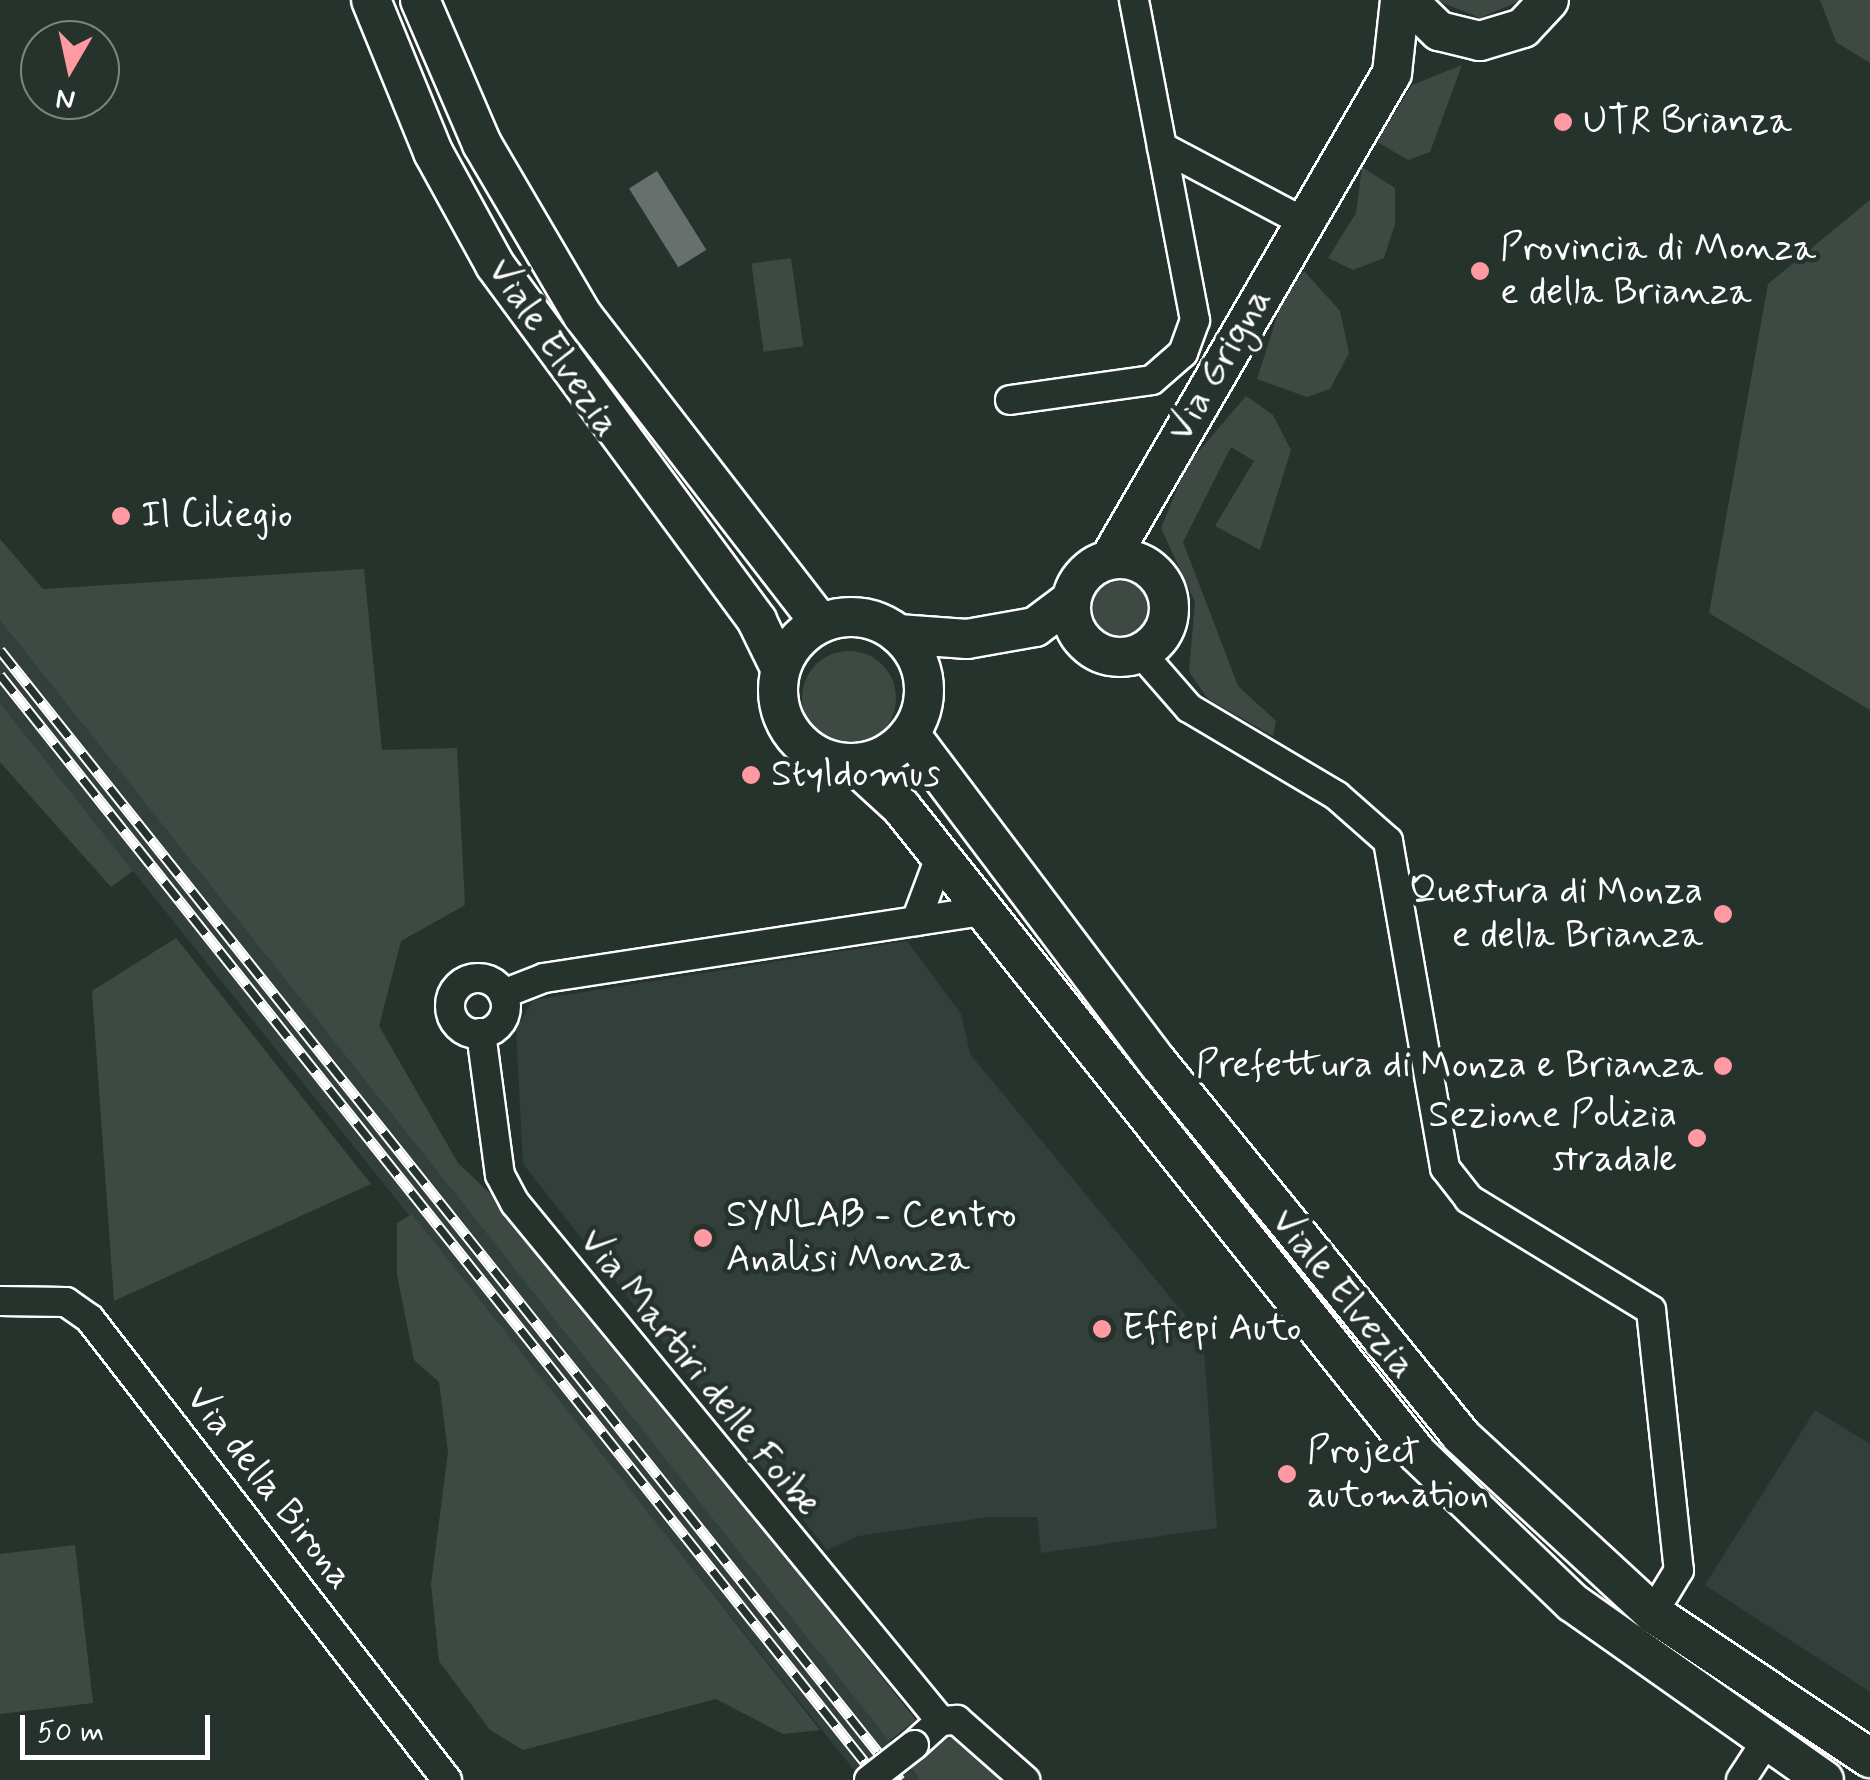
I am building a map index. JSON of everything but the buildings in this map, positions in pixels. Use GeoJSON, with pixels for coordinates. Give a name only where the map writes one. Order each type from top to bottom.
{"type":"FeatureCollection","features":[{"type":"Feature","properties":{"kind":"main road","name":"Viale Elvezia"},"geometry":{"type":"LineString","coordinates":[[371,0],[433,152],[495,265],[756,621],[780,668],[781,714],[792,735],[820,756],[854,764],[940,857],[1417,1452],[1573,1603],[1765,1743],[1824,1780]]}},
{"type":"Feature","properties":{"kind":"main road","name":"Viale Elvezia"},"geometry":{"type":"LineString","coordinates":[[420,0],[482,144],[573,299],[820,624]]}},
{"type":"Feature","properties":{"kind":"main road"},"geometry":{"type":"LineString","coordinates":[[1403,0],[1442,33],[1486,41]]}},
{"type":"Feature","properties":{"kind":"main road","name":"Via Grigna"},"geometry":{"type":"LineString","coordinates":[[1126,562],[1141,511],[1302,221],[1392,73],[1403,0]]}},
{"type":"Feature","properties":{"kind":"main road"},"geometry":{"type":"LineString","coordinates":[[1392,73],[1523,28],[1549,0]]}},
{"type":"Feature","properties":{"kind":"main road"},"geometry":{"type":"LineString","coordinates":[[780,668],[820,624],[860,618],[898,634],[967,640],[1035,626],[1071,600],[1084,574],[1126,562],[1164,586],[1169,616],[1141,653],[1109,656],[1081,640],[1035,626]]}},
{"type":"Feature","properties":{"kind":"main road"},"geometry":{"type":"LineString","coordinates":[[1071,600],[1081,640]]}},
{"type":"Feature","properties":{"kind":"main road"},"geometry":{"type":"LineString","coordinates":[[898,634],[924,692]]}},
{"type":"Feature","properties":{"kind":"main road"},"geometry":{"type":"LineString","coordinates":[[854,764],[910,734],[924,692],[967,640]]}},
{"type":"Feature","properties":{"kind":"main road","name":"Viale Elvezia"},"geometry":{"type":"LineString","coordinates":[[910,734],[1355,1314],[1540,1514],[1654,1613],[1870,1758]]}},
{"type":"Feature","properties":{"kind":"street"},"geometry":{"type":"LineString","coordinates":[[1010,400],[1152,380],[1183,352],[1195,320],[1134,2]]}},
{"type":"Feature","properties":{"kind":"street"},"geometry":{"type":"LineString","coordinates":[[1162,147],[1302,221]]}},
{"type":"Feature","properties":{"kind":"street"},"geometry":{"type":"LineString","coordinates":[[1141,653],[1190,708],[1337,796],[1388,840],[1444,1168],[1469,1199],[1651,1310],[1678,1570],[1654,1613]]}},
{"type":"Feature","properties":{"kind":"street"},"geometry":{"type":"LineString","coordinates":[[916,921],[940,857]]}},
{"type":"Feature","properties":{"kind":"street"},"geometry":{"type":"LineString","coordinates":[[503,994],[544,978],[982,911]]}},
{"type":"Feature","properties":{"kind":"street"},"geometry":{"type":"LineString","coordinates":[[474,978],[503,994],[500,1023],[481,1033],[455,1020],[453,994],[474,978]]}},
{"type":"Feature","properties":{"kind":"street","name":"Via Martiri delle Foibe"},"geometry":{"type":"LineString","coordinates":[[481,1033],[500,1175],[515,1204],[941,1720]]}},
{"type":"Feature","properties":{"kind":"street","name":"Via della Birona"},"geometry":{"type":"LineString","coordinates":[[0,1301],[66,1302],[90,1319],[446,1780]]}},
{"type":"Feature","properties":{"kind":"street"},"geometry":{"type":"LineString","coordinates":[[868,1780],[941,1720],[973,1728],[1025,1780]]}},
{"type":"Feature","properties":{"kind":"street"},"geometry":{"type":"LineString","coordinates":[[1742,1780],[1765,1743]]}},
{"type":"Feature","properties":{"kind":"shaded area"},"geometry":{"type":"Polygon","coordinates":[[[1436,0],[1522,0],[1480,18],[1436,0]]]}},
{"type":"Feature","properties":{"kind":"shaded area"},"geometry":{"type":"Polygon","coordinates":[[[1820,0],[1870,0],[1870,63],[1836,42],[1820,0]]]}},
{"type":"Feature","properties":{"kind":"shaded area"},"geometry":{"type":"Polygon","coordinates":[[[1462,65],[1430,152],[1408,160],[1377,142],[1412,85],[1462,65]]]}},
{"type":"Feature","properties":{"kind":"shaded area"},"geometry":{"type":"Polygon","coordinates":[[[1362,167],[1395,188],[1395,224],[1384,258],[1353,270],[1328,258],[1356,213],[1362,167]]]}},
{"type":"Feature","properties":{"kind":"shaded area"},"geometry":{"type":"Polygon","coordinates":[[[657,171],[706,250],[678,267],[629,188],[657,171]]]}},
{"type":"Feature","properties":{"kind":"shaded area"},"geometry":{"type":"Polygon","coordinates":[[[1870,200],[1870,710],[1709,613],[1768,284],[1870,200]]]}},
{"type":"Feature","properties":{"kind":"shaded area"},"geometry":{"type":"Polygon","coordinates":[[[791,258],[803,346],[764,352],[751,264],[791,258]]]}},
{"type":"Feature","properties":{"kind":"shaded area"},"geometry":{"type":"Polygon","coordinates":[[[1304,271],[1340,311],[1349,353],[1330,389],[1307,397],[1257,379],[1282,301],[1304,271]]]}},
{"type":"Feature","properties":{"kind":"shaded area"},"geometry":{"type":"Polygon","coordinates":[[[1246,396],[1273,415],[1291,450],[1260,550],[1215,526],[1254,461],[1231,447],[1183,542],[1238,686],[1276,721],[1273,736],[1208,699],[1189,672],[1195,602],[1161,528],[1187,465],[1246,396]]]}},
{"type":"Feature","properties":{"kind":"shaded area"},"geometry":{"type":"Polygon","coordinates":[[[0,539],[43,589],[364,569],[382,750],[457,748],[465,905],[401,941],[379,1026],[458,1163],[502,1205],[916,1720],[889,1741],[0,620],[0,539]]]}},
{"type":"Feature","properties":{"kind":"shaded area"},"geometry":{"type":"Polygon","coordinates":[[[1119,578],[1140,587],[1149,608],[1140,629],[1119,638],[1098,629],[1089,608],[1098,587],[1119,578]]]}},
{"type":"Feature","properties":{"kind":"shaded area"},"geometry":{"type":"Polygon","coordinates":[[[0,620],[920,1780],[862,1780],[133,871],[0,703],[0,620]]]}},
{"type":"Feature","properties":{"kind":"shaded area"},"geometry":{"type":"Polygon","coordinates":[[[849,651],[867,655],[882,665],[892,680],[896,698],[892,716],[882,731],[867,741],[849,745],[831,741],[816,731],[806,716],[802,698],[806,680],[816,665],[831,655],[849,651]]]}},
{"type":"Feature","properties":{"kind":"shaded area"},"geometry":{"type":"Polygon","coordinates":[[[0,703],[133,871],[111,887],[0,762],[0,703]]]}},
{"type":"Feature","properties":{"kind":"shaded area"},"geometry":{"type":"Polygon","coordinates":[[[176,938],[371,1184],[114,1301],[92,991],[176,938]]]}},
{"type":"Feature","properties":{"kind":"shaded area"},"geometry":{"type":"Polygon","coordinates":[[[907,941],[961,1014],[970,1054],[1203,1337],[1217,1528],[1041,1553],[1037,1517],[989,1517],[858,1536],[827,1550],[523,1164],[516,1029],[533,1000],[907,941]]]}},
{"type":"Feature","properties":{"kind":"shaded area"},"geometry":{"type":"Polygon","coordinates":[[[412,1214],[820,1730],[783,1734],[716,1699],[523,1750],[490,1730],[439,1661],[431,1584],[448,1452],[439,1382],[414,1360],[397,1275],[397,1223],[412,1214]]]}},
{"type":"Feature","properties":{"kind":"shaded area"},"geometry":{"type":"Polygon","coordinates":[[[1815,1410],[1870,1444],[1870,1692],[1705,1585],[1815,1410]]]}},
{"type":"Feature","properties":{"kind":"shaded area"},"geometry":{"type":"Polygon","coordinates":[[[75,1545],[93,1703],[0,1714],[0,1554],[75,1545]]]}},
{"type":"Feature","properties":{"kind":"shaded area"},"geometry":{"type":"Polygon","coordinates":[[[953,1729],[1012,1780],[920,1780],[906,1761],[953,1729]]]}},
{"type":"Feature","properties":{"kind":"railway"},"geometry":{"type":"LineString","coordinates":[[0,650],[900,1780]]}},
{"type":"Feature","properties":{"kind":"railway"},"geometry":{"type":"LineString","coordinates":[[0,675],[879,1780]]}},
{"type":"Feature","properties":{"kind":"place","name":"UTR Brianza"},"geometry":{"type":"Point","coordinates":[1563,122]}},
{"type":"Feature","properties":{"kind":"place","name":"Provincia di Monza e della Brianza"},"geometry":{"type":"Point","coordinates":[1480,271]}},
{"type":"Feature","properties":{"kind":"place","name":"Il Ciliegio"},"geometry":{"type":"Point","coordinates":[121,516]}},
{"type":"Feature","properties":{"kind":"place","name":"Styldomus"},"geometry":{"type":"Point","coordinates":[751,775]}},
{"type":"Feature","properties":{"kind":"place","name":"Questura di Monza e della Brianza"},"geometry":{"type":"Point","coordinates":[1723,914]}},
{"type":"Feature","properties":{"kind":"place","name":"Prefettura di Monza e Brianza"},"geometry":{"type":"Point","coordinates":[1723,1066]}},
{"type":"Feature","properties":{"kind":"place","name":"Sezione Polizia stradale"},"geometry":{"type":"Point","coordinates":[1697,1138]}},
{"type":"Feature","properties":{"kind":"place","name":"SYNLAB - Centro Analisi Monza"},"geometry":{"type":"Point","coordinates":[703,1238]}},
{"type":"Feature","properties":{"kind":"place","name":"Effepi Auto"},"geometry":{"type":"Point","coordinates":[1102,1329]}},
{"type":"Feature","properties":{"kind":"place","name":"Project automation"},"geometry":{"type":"Point","coordinates":[1287,1474]}}]}
